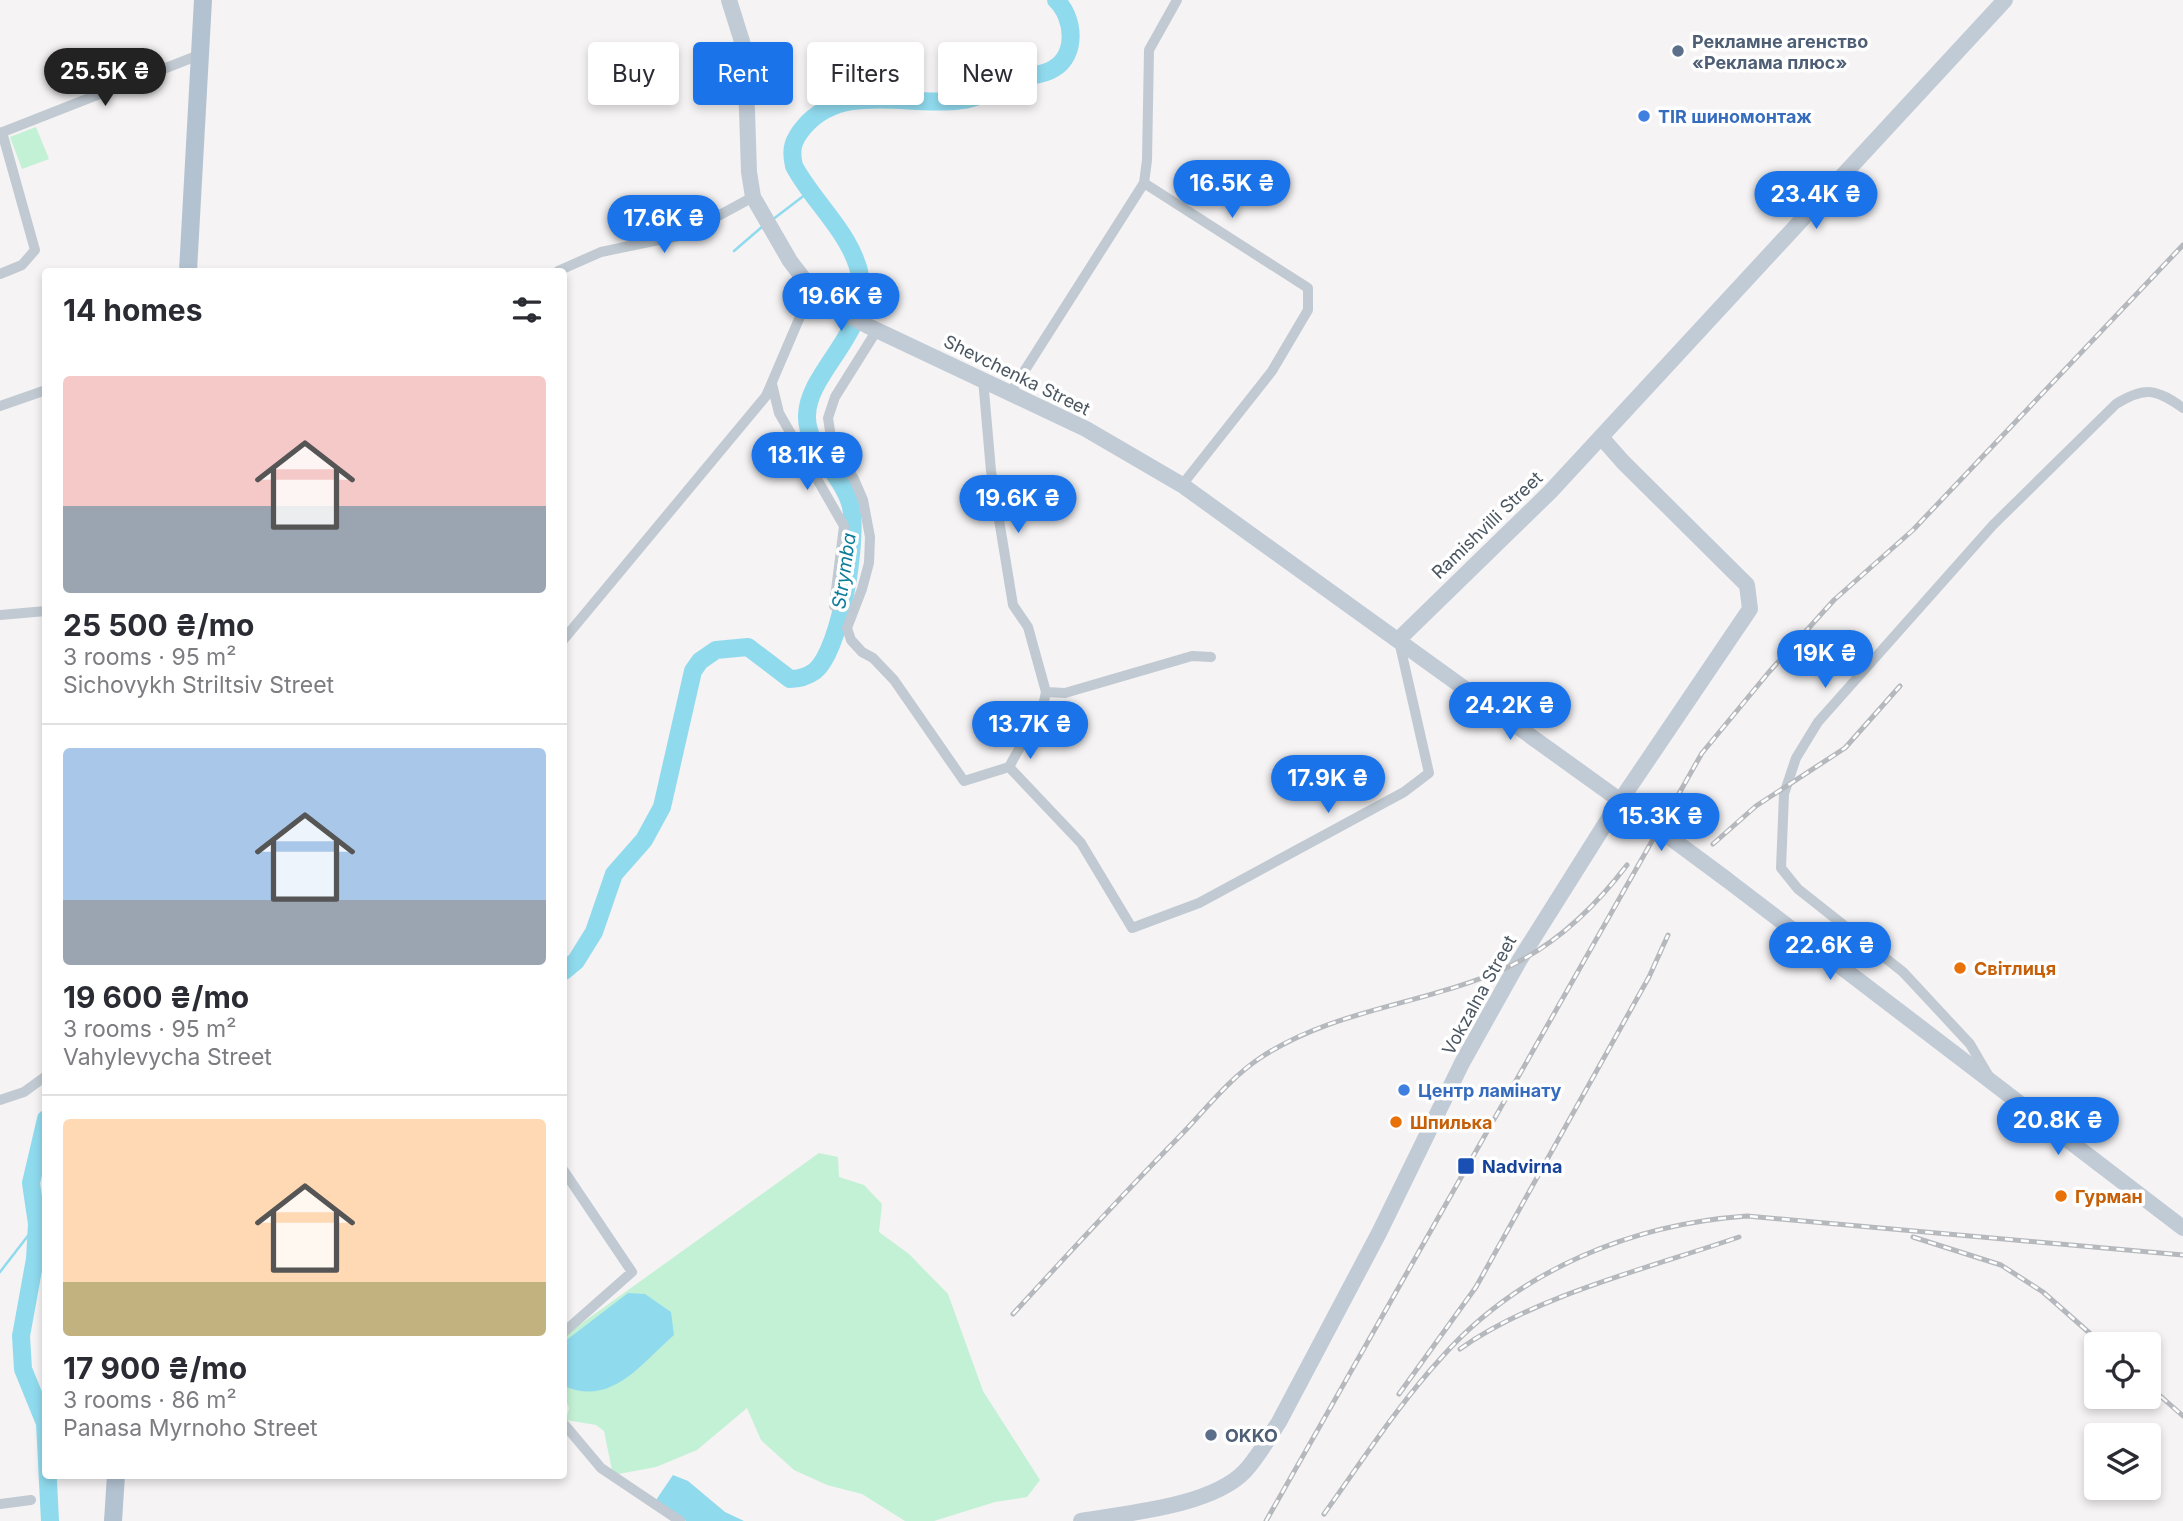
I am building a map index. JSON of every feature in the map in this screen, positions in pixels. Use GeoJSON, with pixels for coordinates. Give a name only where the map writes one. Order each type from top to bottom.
{"type":"FeatureCollection","features":[{"type":"Feature","properties":{"kind":"main road"},"geometry":{"type":"LineString","coordinates":[[188,268],[203,0]]}},
{"type":"Feature","properties":{"kind":"main road"},"geometry":{"type":"LineString","coordinates":[[113,1521],[116,1479]]}},
{"type":"Feature","properties":{"kind":"street","name":"Shevchenka Street"},"geometry":{"type":"LineString","coordinates":[[729,0],[740,27],[745,51],[749,172],[753,197],[811,291],[831,307],[1086,429],[1182,485],[1423,655],[1640,815],[2183,1228]]}},
{"type":"Feature","properties":{"kind":"street"},"geometry":{"type":"LineString","coordinates":[[1011,392],[1144,183],[1147,160],[1149,50],[1177,0]]}},
{"type":"Feature","properties":{"kind":"street","name":"Ramishvilli Street"},"geometry":{"type":"LineString","coordinates":[[1399,639],[1550,492],[2005,0]]}},
{"type":"Feature","properties":{"kind":"street"},"geometry":{"type":"LineString","coordinates":[[0,274],[22,265],[34,250],[1,132],[199,55]]}},
{"type":"Feature","properties":{"kind":"street"},"geometry":{"type":"LineString","coordinates":[[1144,183],[1308,288],[1310,298],[1308,310],[1272,371],[1182,485]]}},
{"type":"Feature","properties":{"kind":"street"},"geometry":{"type":"LineString","coordinates":[[565,268],[601,252],[683,235],[753,197]]}},
{"type":"Feature","properties":{"kind":"street"},"geometry":{"type":"LineString","coordinates":[[567,635],[766,396],[811,291]]}},
{"type":"Feature","properties":{"kind":"street"},"geometry":{"type":"LineString","coordinates":[[873,328],[835,397],[828,418],[831,444],[854,479],[863,500],[870,537],[865,576],[847,628],[851,640],[894,680],[964,781],[1009,767],[1043,706],[1046,692],[1028,627],[1013,605],[991,471],[983,379]]}},
{"type":"Feature","properties":{"kind":"street"},"geometry":{"type":"LineString","coordinates":[[772,384],[779,413],[844,526],[834,606]]}},
{"type":"Feature","properties":{"kind":"street"},"geometry":{"type":"LineString","coordinates":[[0,406],[42,391]]}},
{"type":"Feature","properties":{"kind":"street"},"geometry":{"type":"LineString","coordinates":[[1993,1084],[1986,1067],[1970,1044],[1935,1004],[1903,972],[1798,890],[1781,868],[1784,794],[1796,758],[1818,722],[1993,525],[2116,404],[2132,394],[2147,391],[2162,393],[2183,408]]}},
{"type":"Feature","properties":{"kind":"street","name":"Vokzalna Street"},"geometry":{"type":"LineString","coordinates":[[1082,1521],[1197,1497],[1224,1486],[1244,1472],[1260,1452],[1279,1422],[1379,1233],[1462,1063],[1531,941],[1614,810],[1750,609],[1747,585],[1623,463],[1601,437]]}},
{"type":"Feature","properties":{"kind":"street"},"geometry":{"type":"LineString","coordinates":[[0,615],[42,611]]}},
{"type":"Feature","properties":{"kind":"street"},"geometry":{"type":"LineString","coordinates":[[1009,767],[1081,843],[1132,928],[1199,903],[1404,792],[1429,773],[1399,639]]}},
{"type":"Feature","properties":{"kind":"street"},"geometry":{"type":"LineString","coordinates":[[1046,692],[1066,693],[1192,656],[1211,657]]}},
{"type":"Feature","properties":{"kind":"street"},"geometry":{"type":"LineString","coordinates":[[0,1100],[24,1092],[42,1079]]}},
{"type":"Feature","properties":{"kind":"street"},"geometry":{"type":"LineString","coordinates":[[567,1175],[632,1272],[567,1329]]}},
{"type":"Feature","properties":{"kind":"street"},"geometry":{"type":"LineString","coordinates":[[567,1428],[601,1468],[680,1521]]}},
{"type":"Feature","properties":{"kind":"street"},"geometry":{"type":"LineString","coordinates":[[0,1504],[31,1500]]}},
{"type":"Feature","properties":{"kind":"green space"},"geometry":{"type":"Polygon","coordinates":[[[36,127],[49,159],[22,169],[10,137],[36,127]]]}},
{"type":"Feature","properties":{"kind":"green space"},"geometry":{"type":"Polygon","coordinates":[[[819,1153],[838,1157],[839,1177],[864,1185],[882,1204],[879,1232],[909,1254],[948,1294],[983,1391],[1040,1480],[1027,1497],[995,1502],[934,1521],[905,1521],[862,1494],[827,1485],[794,1470],[761,1440],[747,1408],[697,1450],[656,1467],[613,1475],[604,1431],[596,1425],[567,1420],[567,1334],[819,1153]]]}},
{"type":"Feature","properties":{"kind":"water"},"geometry":{"type":"Polygon","coordinates":[[[628,1293],[645,1294],[671,1312],[674,1335],[624,1379],[611,1387],[596,1391],[581,1391],[567,1387],[567,1340],[628,1293]]]}},
{"type":"Feature","properties":{"kind":"water"},"geometry":{"type":"Polygon","coordinates":[[[673,1475],[688,1481],[725,1512],[744,1521],[686,1521],[654,1503],[673,1475]]]}},
{"type":"Feature","properties":{"kind":"waterway","name":"Strymba"},"geometry":{"type":"LineString","coordinates":[[567,968],[576,961],[594,932],[614,874],[644,840],[662,807],[693,671],[700,661],[716,650],[748,647],[790,679],[803,677],[815,671],[824,659],[840,618],[850,567],[853,522],[851,507],[841,484],[812,440],[807,416],[817,384],[848,335],[856,317],[861,299],[861,280],[857,264],[842,234],[794,166],[792,155],[797,136],[820,113],[838,104],[878,99],[942,102],[962,100],[976,97],[1017,79],[1053,69],[1067,55],[1071,36],[1067,16],[1056,0]]}},
{"type":"Feature","properties":{"kind":"waterway"},"geometry":{"type":"LineString","coordinates":[[772,220],[810,191]]}},
{"type":"Feature","properties":{"kind":"waterway"},"geometry":{"type":"LineString","coordinates":[[734,251],[763,226]]}},
{"type":"Feature","properties":{"kind":"waterway"},"geometry":{"type":"LineString","coordinates":[[42,1136],[31,1183],[37,1224],[35,1259],[21,1336],[23,1369],[42,1416]]}},
{"type":"Feature","properties":{"kind":"waterway"},"geometry":{"type":"LineString","coordinates":[[0,1272],[37,1224]]}},
{"type":"Feature","properties":{"kind":"waterway"},"geometry":{"type":"LineString","coordinates":[[48,1479],[50,1521]]}},
{"type":"Feature","properties":{"kind":"railway"},"geometry":{"type":"LineString","coordinates":[[1266,1521],[1702,753],[1769,672],[1834,600],[1913,530],[2183,245]]}},
{"type":"Feature","properties":{"kind":"railway"},"geometry":{"type":"LineString","coordinates":[[1713,844],[1756,806],[1845,748],[1900,686]]}},
{"type":"Feature","properties":{"kind":"railway"},"geometry":{"type":"LineString","coordinates":[[1013,1314],[1218,1095],[1249,1066],[1289,1041],[1319,1028],[1477,980],[1526,958],[1574,923],[1627,865]]}},
{"type":"Feature","properties":{"kind":"railway"},"geometry":{"type":"LineString","coordinates":[[1399,1394],[1476,1287],[1649,977],[1668,935]]}},
{"type":"Feature","properties":{"kind":"railway"},"geometry":{"type":"LineString","coordinates":[[1324,1514],[1410,1394],[1473,1326],[1507,1299],[1543,1276],[1581,1256],[1621,1241],[1662,1229],[1747,1216],[2183,1255]]}},
{"type":"Feature","properties":{"kind":"railway"},"geometry":{"type":"LineString","coordinates":[[1460,1349],[1490,1330],[1558,1298],[1739,1237]]}},
{"type":"Feature","properties":{"kind":"railway"},"geometry":{"type":"LineString","coordinates":[[1913,1237],[2001,1265],[2043,1292],[2088,1332]]}},
{"type":"Feature","properties":{"kind":"railway"},"geometry":{"type":"LineString","coordinates":[[2161,1397],[2183,1416]]}},
{"type":"Feature","properties":{"kind":"place","name":"Рекламне агенство «Реклама плюс»"},"geometry":{"type":"Point","coordinates":[1678,51]}},
{"type":"Feature","properties":{"kind":"place","name":"TIR шиномонтаж"},"geometry":{"type":"Point","coordinates":[1644,116]}},
{"type":"Feature","properties":{"kind":"place","name":"Світлиця"},"geometry":{"type":"Point","coordinates":[1960,968]}},
{"type":"Feature","properties":{"kind":"place","name":"Центр ламінату"},"geometry":{"type":"Point","coordinates":[1404,1090]}},
{"type":"Feature","properties":{"kind":"place","name":"Шпилька"},"geometry":{"type":"Point","coordinates":[1396,1122]}},
{"type":"Feature","properties":{"kind":"place","name":"Nadvirna"},"geometry":{"type":"Point","coordinates":[1466,1166]}},
{"type":"Feature","properties":{"kind":"place","name":"Гурман"},"geometry":{"type":"Point","coordinates":[2061,1196]}},
{"type":"Feature","properties":{"kind":"place","name":"OKKO"},"geometry":{"type":"Point","coordinates":[1211,1435]}}]}
